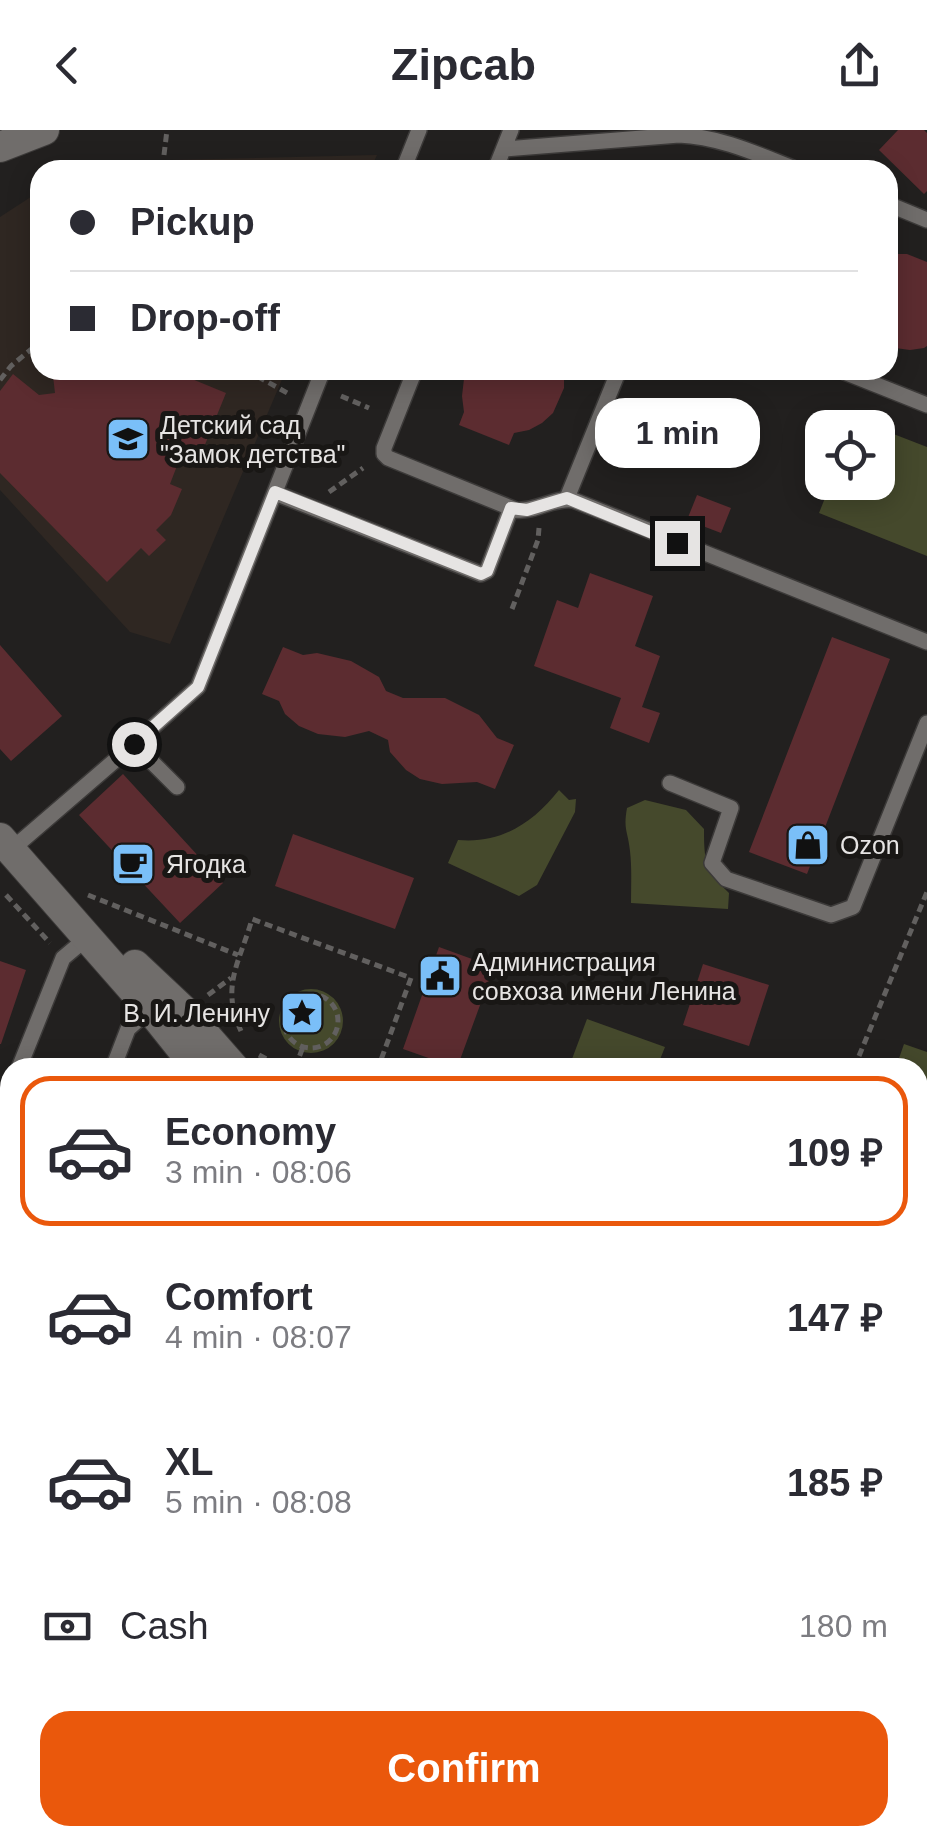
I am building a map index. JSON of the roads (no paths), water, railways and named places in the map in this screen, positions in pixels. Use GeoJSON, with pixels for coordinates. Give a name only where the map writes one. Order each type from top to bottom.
{"type":"FeatureCollection","features":[{"type":"Feature","properties":{"kind":"street"},"geometry":{"type":"LineString","coordinates":[[0,147],[44,130]]}},
{"type":"Feature","properties":{"kind":"street"},"geometry":{"type":"LineString","coordinates":[[6,844],[90,940],[119,951],[122,964],[150,1008],[189,1058]]}},
{"type":"Feature","properties":{"kind":"street"},"geometry":{"type":"LineString","coordinates":[[122,964],[245,1054]]}},
{"type":"Feature","properties":{"kind":"lane"},"geometry":{"type":"LineString","coordinates":[[407,160],[419,130]]}},
{"type":"Feature","properties":{"kind":"lane"},"geometry":{"type":"LineString","coordinates":[[499,160],[512,130]]}},
{"type":"Feature","properties":{"kind":"lane"},"geometry":{"type":"LineString","coordinates":[[504,149],[679,135],[723,141],[772,160]]}},
{"type":"Feature","properties":{"kind":"lane"},"geometry":{"type":"LineString","coordinates":[[898,208],[927,220]]}},
{"type":"Feature","properties":{"kind":"lane"},"geometry":{"type":"LineString","coordinates":[[6,844],[134,744],[198,687],[320,380]]}},
{"type":"Feature","properties":{"kind":"lane"},"geometry":{"type":"LineString","coordinates":[[411,380],[384,448],[388,458],[521,511],[567,498],[927,642]]}},
{"type":"Feature","properties":{"kind":"lane"},"geometry":{"type":"LineString","coordinates":[[567,498],[615,380]]}},
{"type":"Feature","properties":{"kind":"lane"},"geometry":{"type":"LineString","coordinates":[[864,380],[927,405]]}},
{"type":"Feature","properties":{"kind":"lane"},"geometry":{"type":"LineString","coordinates":[[275,492],[481,574],[487,571],[511,508]]}},
{"type":"Feature","properties":{"kind":"lane"},"geometry":{"type":"LineString","coordinates":[[670,783],[731,808],[712,863],[726,879],[830,915],[853,907],[927,723]]}},
{"type":"Feature","properties":{"kind":"lane"},"geometry":{"type":"LineString","coordinates":[[134,744],[177,787]]}},
{"type":"Feature","properties":{"kind":"lane"},"geometry":{"type":"LineString","coordinates":[[23,1058],[63,958],[90,940]]}},
{"type":"Feature","properties":{"kind":"lane"},"geometry":{"type":"LineString","coordinates":[[118,1058],[128,1028],[150,1008]]}},
{"type":"Feature","properties":{"kind":"place","name":"Детский сад \"Замок детства\""},"geometry":{"type":"Point","coordinates":[128,439]}},
{"type":"Feature","properties":{"kind":"place","name":"Ozon"},"geometry":{"type":"Point","coordinates":[808,845]}},
{"type":"Feature","properties":{"kind":"place","name":"Ягодка"},"geometry":{"type":"Point","coordinates":[133,864]}},
{"type":"Feature","properties":{"kind":"place","name":"Администрация совхоза имени Ленина"},"geometry":{"type":"Point","coordinates":[440,976]}},
{"type":"Feature","properties":{"kind":"place","name":"В. И. Ленину"},"geometry":{"type":"Point","coordinates":[302,1013]}}]}
